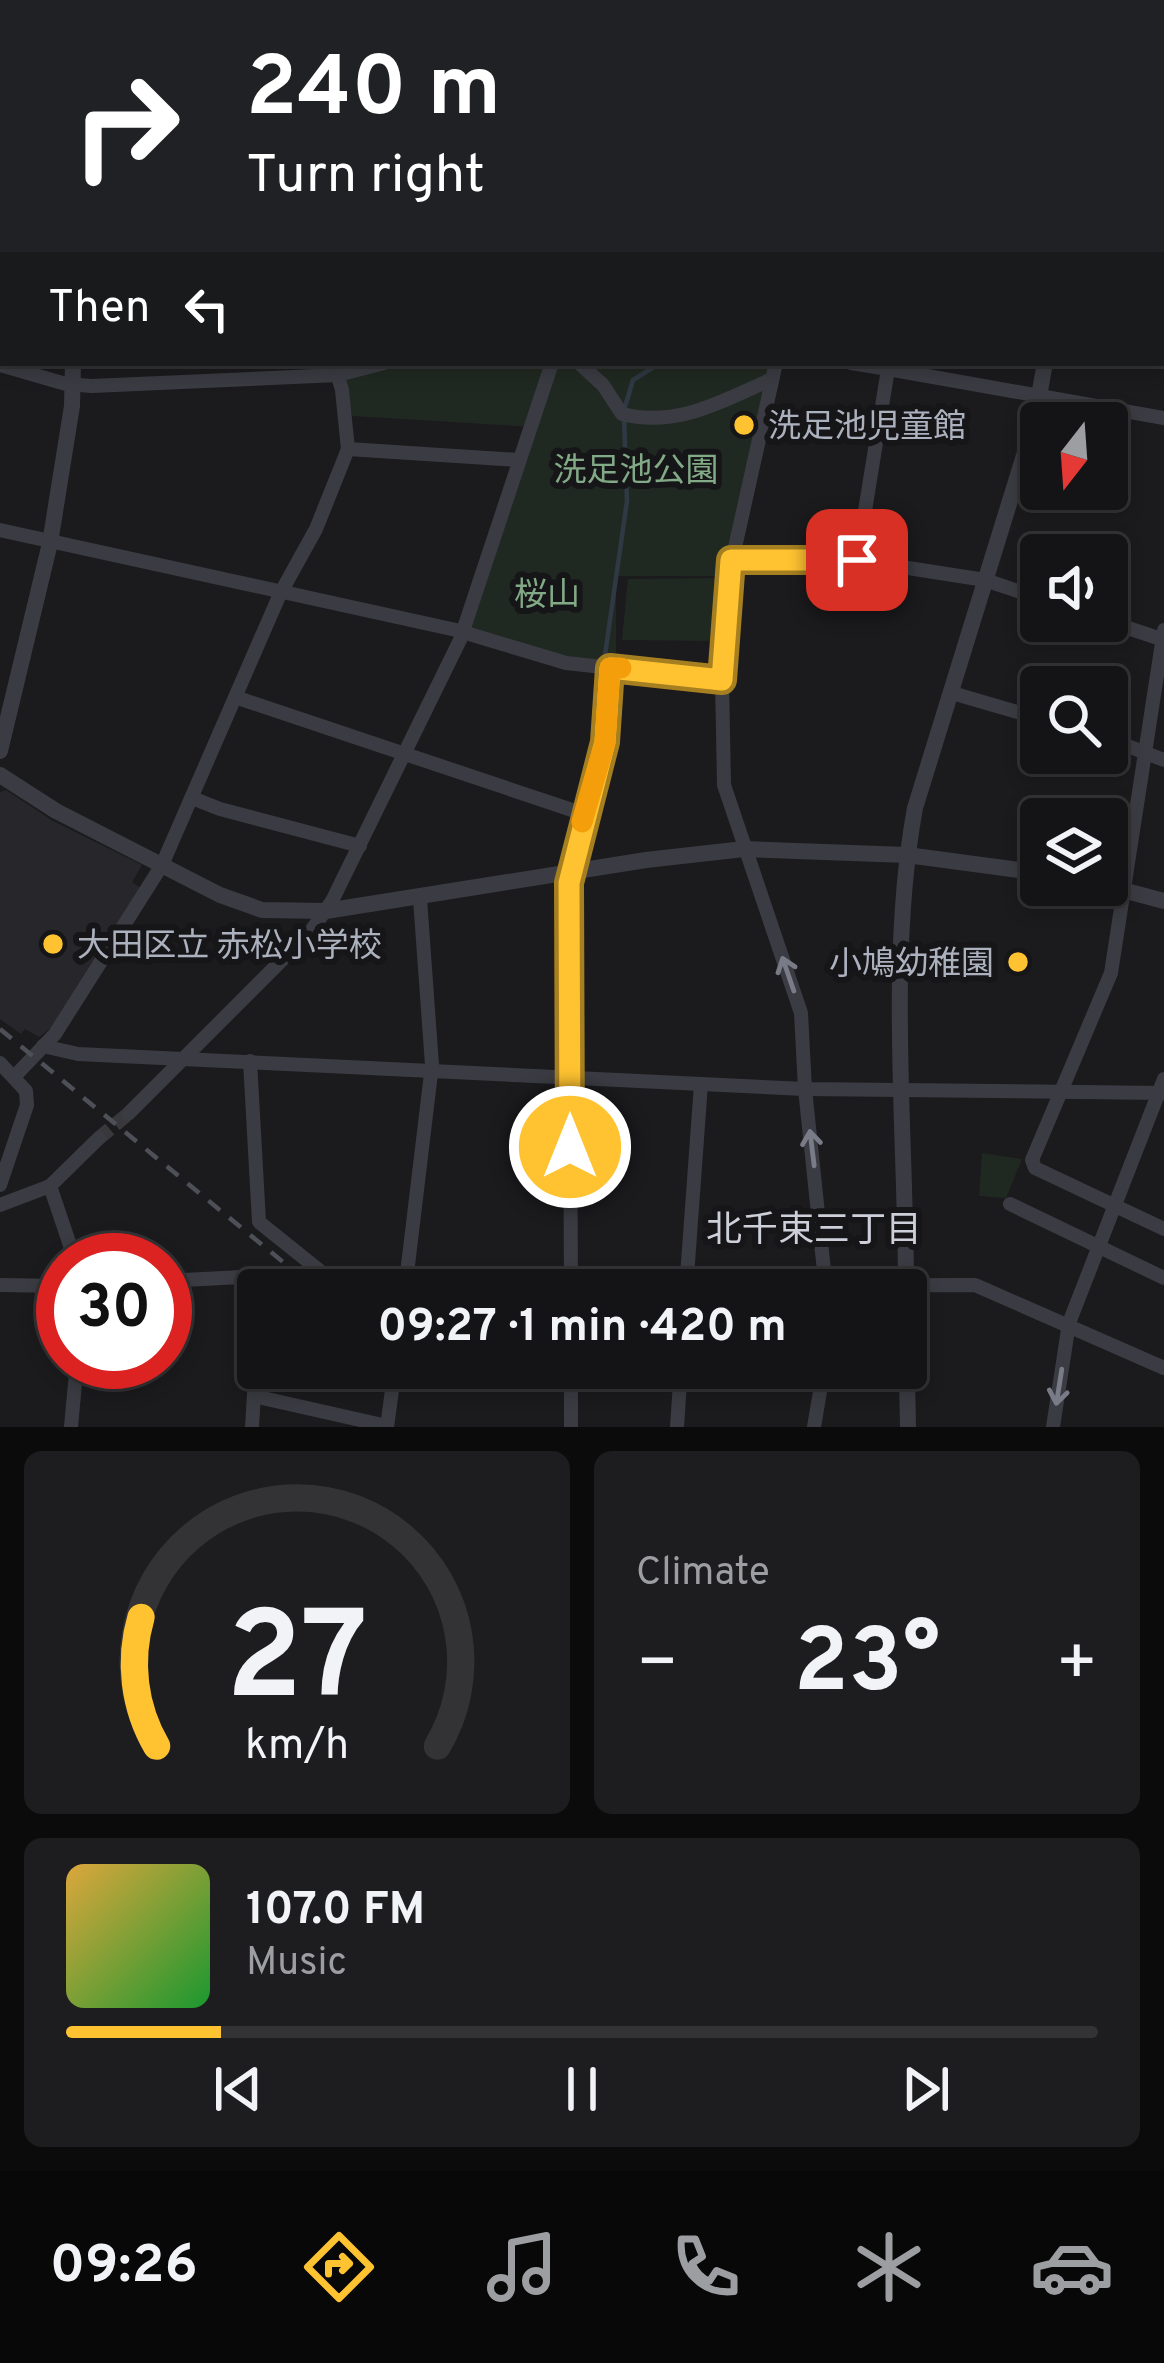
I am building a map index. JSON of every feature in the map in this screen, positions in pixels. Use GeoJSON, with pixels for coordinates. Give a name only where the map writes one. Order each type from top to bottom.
{"type":"FeatureCollection","features":[{"type":"Feature","properties":{"kind":"street"},"geometry":{"type":"LineString","coordinates":[[7,366],[74,384],[336,369],[348,449],[316,530],[280,594],[162,865],[43,1046],[14,1077]]}},
{"type":"Feature","properties":{"kind":"street"},"geometry":{"type":"LineString","coordinates":[[0,752],[50,543],[73,366]]}},
{"type":"Feature","properties":{"kind":"street"},"geometry":{"type":"LineString","coordinates":[[128,1114],[326,911],[462,632],[551,366]]}},
{"type":"Feature","properties":{"kind":"street"},"geometry":{"type":"LineString","coordinates":[[582,366],[628,416],[676,419],[774,371]]}},
{"type":"Feature","properties":{"kind":"street"},"geometry":{"type":"LineString","coordinates":[[857,560],[889,366],[1164,418]]}},
{"type":"Feature","properties":{"kind":"street"},"geometry":{"type":"LineString","coordinates":[[906,1269],[902,941],[907,855],[915,808],[1041,395],[1045,366]]}},
{"type":"Feature","properties":{"kind":"street"},"geometry":{"type":"LineString","coordinates":[[774,371],[731,560],[722,680],[724,785],[801,1013],[824,1269]]}},
{"type":"Feature","properties":{"kind":"street"},"geometry":{"type":"LineString","coordinates":[[348,449],[518,460]]}},
{"type":"Feature","properties":{"kind":"street"},"geometry":{"type":"LineString","coordinates":[[0,530],[462,632],[566,663],[722,680]]}},
{"type":"Feature","properties":{"kind":"street"},"geometry":{"type":"LineString","coordinates":[[731,560],[857,560],[985,580],[1020,592]]}},
{"type":"Feature","properties":{"kind":"street"},"geometry":{"type":"LineString","coordinates":[[1128,627],[1163,636],[1128,816]]}},
{"type":"Feature","properties":{"kind":"street"},"geometry":{"type":"LineString","coordinates":[[571,1269],[572,872],[605,742],[610,668]]}},
{"type":"Feature","properties":{"kind":"street"},"geometry":{"type":"LineString","coordinates":[[952,693],[1020,713]]}},
{"type":"Feature","properties":{"kind":"street"},"geometry":{"type":"LineString","coordinates":[[238,698],[584,814]]}},
{"type":"Feature","properties":{"kind":"street"},"geometry":{"type":"LineString","coordinates":[[1128,745],[1164,760]]}},
{"type":"Feature","properties":{"kind":"street"},"geometry":{"type":"LineString","coordinates":[[0,775],[56,812],[249,908],[326,911],[744,849],[907,855],[1020,870]]}},
{"type":"Feature","properties":{"kind":"street"},"geometry":{"type":"LineString","coordinates":[[192,798],[360,847]]}},
{"type":"Feature","properties":{"kind":"street"},"geometry":{"type":"LineString","coordinates":[[1128,891],[1164,901]]}},
{"type":"Feature","properties":{"kind":"street"},"geometry":{"type":"LineString","coordinates":[[407,1269],[431,1071],[420,898]]}},
{"type":"Feature","properties":{"kind":"street"},"geometry":{"type":"LineString","coordinates":[[1113,906],[1111,973],[1032,1160],[1034,1168],[1164,1228]]}},
{"type":"Feature","properties":{"kind":"street"},"geometry":{"type":"LineString","coordinates":[[43,1046],[78,1054],[805,1089],[1058,1093],[1162,1089],[1069,1323],[1053,1427]]}},
{"type":"Feature","properties":{"kind":"street"},"geometry":{"type":"LineString","coordinates":[[250,1061],[259,1222],[318,1269]]}},
{"type":"Feature","properties":{"kind":"street"},"geometry":{"type":"LineString","coordinates":[[0,1063],[26,1091],[27,1105],[8,1137],[0,1185]]}},
{"type":"Feature","properties":{"kind":"street"},"geometry":{"type":"LineString","coordinates":[[687,1269],[701,1084]]}},
{"type":"Feature","properties":{"kind":"street"},"geometry":{"type":"LineString","coordinates":[[0,1205],[50,1186],[99,1138]]}},
{"type":"Feature","properties":{"kind":"street"},"geometry":{"type":"LineString","coordinates":[[50,1186],[66,1233]]}},
{"type":"Feature","properties":{"kind":"street"},"geometry":{"type":"LineString","coordinates":[[1010,1204],[1164,1278]]}},
{"type":"Feature","properties":{"kind":"street"},"geometry":{"type":"LineString","coordinates":[[192,1280],[237,1277]]}},
{"type":"Feature","properties":{"kind":"street"},"geometry":{"type":"LineString","coordinates":[[0,1285],[36,1286]]}},
{"type":"Feature","properties":{"kind":"street"},"geometry":{"type":"LineString","coordinates":[[927,1287],[975,1286],[1164,1368]]}},
{"type":"Feature","properties":{"kind":"street"},"geometry":{"type":"LineString","coordinates":[[71,1427],[75,1389]]}},
{"type":"Feature","properties":{"kind":"street"},"geometry":{"type":"LineString","coordinates":[[252,1427],[254,1389]]}},
{"type":"Feature","properties":{"kind":"street"},"geometry":{"type":"LineString","coordinates":[[254,1396],[387,1427],[392,1389]]}},
{"type":"Feature","properties":{"kind":"street"},"geometry":{"type":"LineString","coordinates":[[571,1427],[572,1389]]}},
{"type":"Feature","properties":{"kind":"street"},"geometry":{"type":"LineString","coordinates":[[677,1427],[680,1389]]}},
{"type":"Feature","properties":{"kind":"street"},"geometry":{"type":"LineString","coordinates":[[814,1427],[820,1389]]}},
{"type":"Feature","properties":{"kind":"street"},"geometry":{"type":"LineString","coordinates":[[907,1389],[908,1427]]}},
{"type":"Feature","properties":{"kind":"shaded area","name":"大田区立 赤松小学校"},"geometry":{"type":"Polygon","coordinates":[[[6,790],[53,821],[142,865],[132,882],[141,888],[52,1027],[39,1037],[25,1029],[21,1034],[0,1019],[0,792],[6,790]]]}},
{"type":"Feature","properties":{"kind":"green space","name":"洗足池公園"},"geometry":{"type":"Polygon","coordinates":[[[770,366],[722,576],[616,576],[616,666],[566,661],[468,628],[533,427],[352,416],[345,368],[770,366]]]}},
{"type":"Feature","properties":{"kind":"green space"},"geometry":{"type":"Polygon","coordinates":[[[724,578],[719,641],[622,640],[628,579],[724,578]]]}},
{"type":"Feature","properties":{"kind":"green space"},"geometry":{"type":"Polygon","coordinates":[[[982,1153],[1022,1159],[1006,1198],[979,1196],[982,1153]]]}},
{"type":"Feature","properties":{"kind":"waterway"},"geometry":{"type":"LineString","coordinates":[[625,407],[633,380],[655,366]]}},
{"type":"Feature","properties":{"kind":"waterway"},"geometry":{"type":"LineString","coordinates":[[604,662],[627,501],[624,418]]}},
{"type":"Feature","properties":{"kind":"tunnel"},"geometry":{"type":"LineString","coordinates":[[99,1138],[128,1114]]}},
{"type":"Feature","properties":{"kind":"railway"},"geometry":{"type":"LineString","coordinates":[[0,1029],[291,1269]]}},
{"type":"Feature","properties":{"kind":"slow traffic"},"geometry":{"type":"LineString","coordinates":[[582,822],[605,742],[610,668],[621,668]]}},
{"type":"Feature","properties":{"kind":"place","name":"洗足池児童館"},"geometry":{"type":"Point","coordinates":[744,425]}},
{"type":"Feature","properties":{"kind":"place","name":"大田区立 赤松小学校"},"geometry":{"type":"Point","coordinates":[53,944]}},
{"type":"Feature","properties":{"kind":"place","name":"小鳩幼稚園"},"geometry":{"type":"Point","coordinates":[1018,962]}},
{"type":"Feature","properties":{"kind":"district","name":"北千束三丁目"},"geometry":{"type":"Point","coordinates":[814,1228]}},
{"type":"Feature","properties":{"kind":"route"},"geometry":{"type":"LineString","coordinates":[[570,1147],[569,883],[605,742],[610,668],[722,680],[731,560],[857,560]]}},
{"type":"Feature","properties":{"kind":"park label","name":"桜山"},"geometry":{"type":"Point","coordinates":[547,593]}}]}
